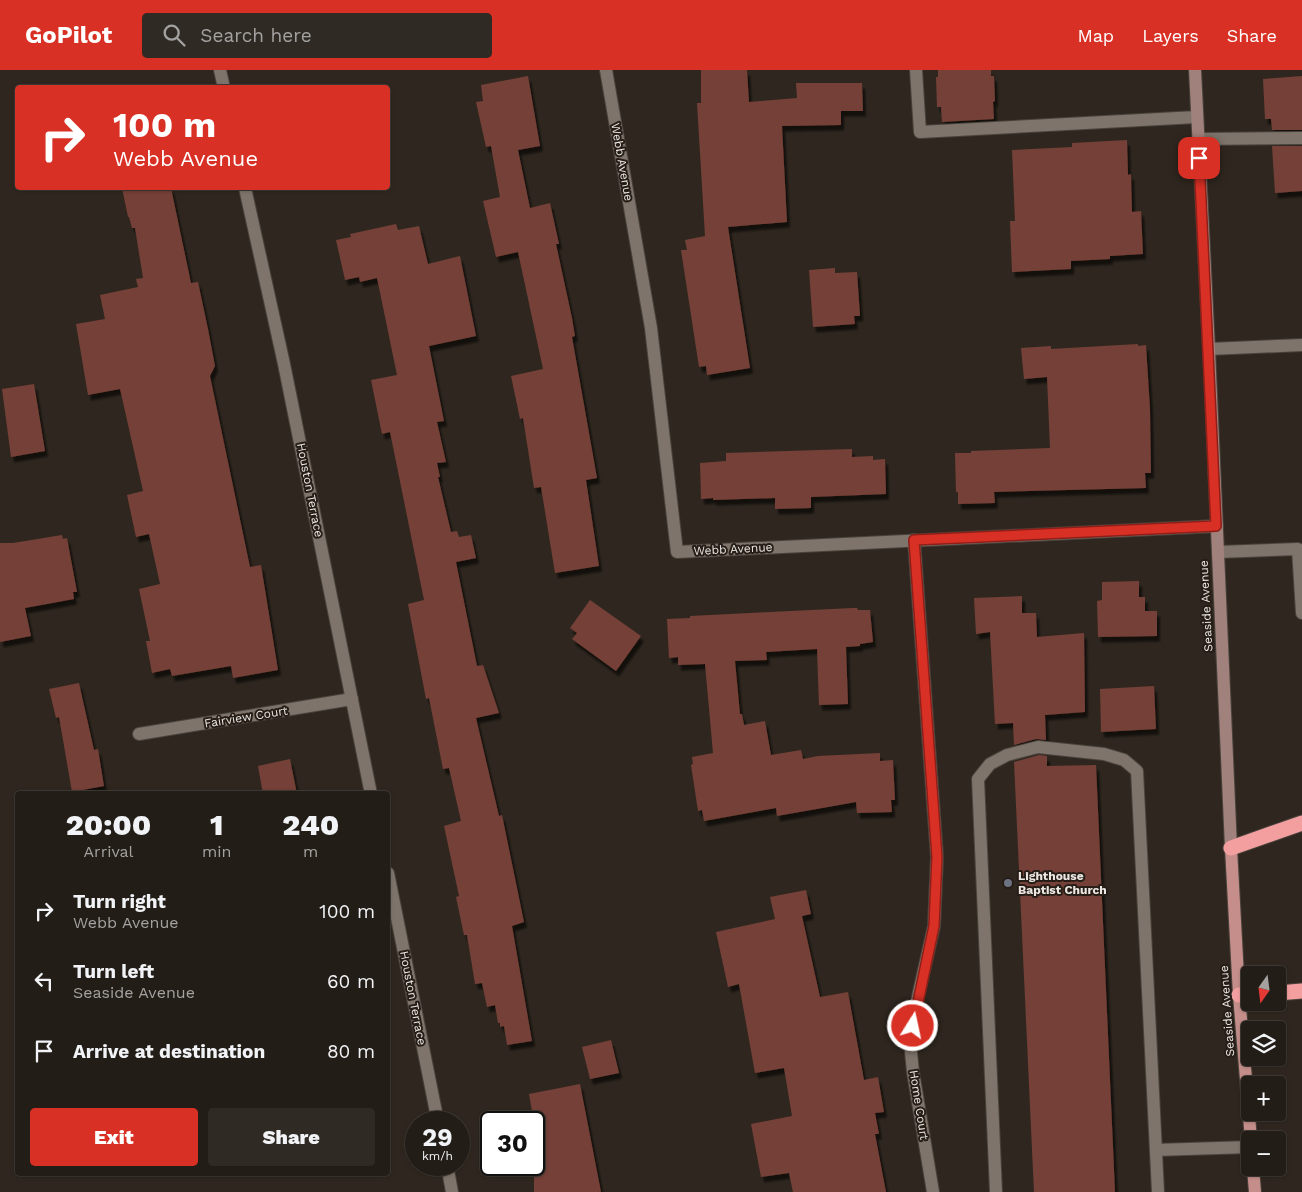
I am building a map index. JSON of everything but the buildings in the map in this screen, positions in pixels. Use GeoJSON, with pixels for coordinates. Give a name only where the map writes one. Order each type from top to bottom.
{"type":"FeatureCollection","features":[{"type":"Feature","properties":{"kind":"highway"},"geometry":{"type":"LineString","coordinates":[[1231,848],[1302,823]]}},
{"type":"Feature","properties":{"kind":"highway"},"geometry":{"type":"LineString","coordinates":[[1286,993],[1302,991]]}},
{"type":"Feature","properties":{"kind":"main road","name":"Seaside Avenue"},"geometry":{"type":"LineString","coordinates":[[1195,70],[1231,848],[1241,966]]}},
{"type":"Feature","properties":{"kind":"main road","name":"Seaside Avenue"},"geometry":{"type":"LineString","coordinates":[[1245,1011],[1251,1131]]}},
{"type":"Feature","properties":{"kind":"main road"},"geometry":{"type":"LineString","coordinates":[[1254,1176],[1255,1192]]}},
{"type":"Feature","properties":{"kind":"street"},"geometry":{"type":"LineString","coordinates":[[220,70],[223,85]]}},
{"type":"Feature","properties":{"kind":"street","name":"Webb Avenue"},"geometry":{"type":"LineString","coordinates":[[606,70],[651,328],[677,552],[1216,526]]}},
{"type":"Feature","properties":{"kind":"street"},"geometry":{"type":"LineString","coordinates":[[916,70],[920,132],[1197,117]]}},
{"type":"Feature","properties":{"kind":"street"},"geometry":{"type":"LineString","coordinates":[[1198,140],[1302,138]]}},
{"type":"Feature","properties":{"kind":"street","name":"Houston Terrace"},"geometry":{"type":"LineString","coordinates":[[246,190],[284,364],[370,791]]}},
{"type":"Feature","properties":{"kind":"street"},"geometry":{"type":"LineString","coordinates":[[1209,349],[1302,345]]}},
{"type":"Feature","properties":{"kind":"street","name":"Home Court"},"geometry":{"type":"LineString","coordinates":[[914,540],[937,857],[934,926],[915,1010],[910,1042],[913,1072],[933,1192]]}},
{"type":"Feature","properties":{"kind":"street"},"geometry":{"type":"LineString","coordinates":[[1218,552],[1298,549],[1302,614]]}},
{"type":"Feature","properties":{"kind":"street","name":"Fairview Court"},"geometry":{"type":"LineString","coordinates":[[139,734],[352,699]]}},
{"type":"Feature","properties":{"kind":"street"},"geometry":{"type":"LineString","coordinates":[[996,1192],[978,779],[990,764],[1007,755],[1038,747],[1104,754],[1124,760],[1137,771],[1158,1192]]}},
{"type":"Feature","properties":{"kind":"street","name":"Houston Terrace"},"geometry":{"type":"LineString","coordinates":[[390,884],[436,1111]]}},
{"type":"Feature","properties":{"kind":"street"},"geometry":{"type":"LineString","coordinates":[[1156,1150],[1241,1148]]}},
{"type":"Feature","properties":{"kind":"street"},"geometry":{"type":"LineString","coordinates":[[449,1176],[452,1192]]}},
{"type":"Feature","properties":{"kind":"place","name":"Lighthouse Baptist Church"},"geometry":{"type":"Point","coordinates":[1008,883]}},
{"type":"Feature","properties":{"kind":"route"},"geometry":{"type":"LineString","coordinates":[[913,1026],[934,926],[937,857],[914,540],[1216,526],[1199,158]]}}]}
